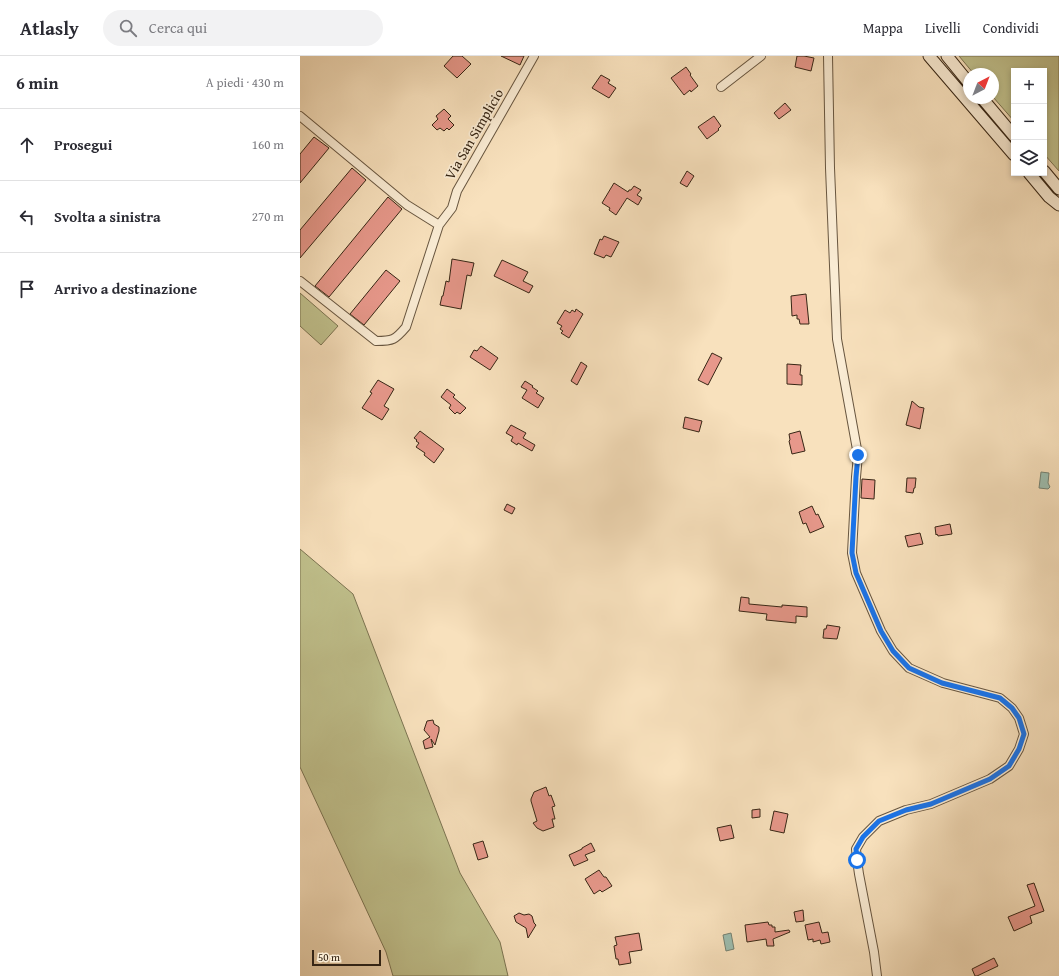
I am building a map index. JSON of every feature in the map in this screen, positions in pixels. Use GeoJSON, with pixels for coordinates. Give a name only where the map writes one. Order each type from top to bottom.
{"type":"FeatureCollection","features":[{"type":"Feature","properties":{"kind":"main road"},"geometry":{"type":"LineString","coordinates":[[929,56],[1011,152]]}},
{"type":"Feature","properties":{"kind":"main road"},"geometry":{"type":"LineString","coordinates":[[946,56],[963,75]]}},
{"type":"Feature","properties":{"kind":"main road"},"geometry":{"type":"LineString","coordinates":[[987,104],[1011,132]]}},
{"type":"Feature","properties":{"kind":"main road"},"geometry":{"type":"LineString","coordinates":[[1047,175],[1059,189]]}},
{"type":"Feature","properties":{"kind":"main road"},"geometry":{"type":"LineString","coordinates":[[1032,176],[1059,205]]}},
{"type":"Feature","properties":{"kind":"street","name":"Via San Simplicio"},"geometry":{"type":"LineString","coordinates":[[300,281],[376,342],[389,341],[397,337],[406,327],[439,225],[452,208],[457,192],[534,56]]}},
{"type":"Feature","properties":{"kind":"street"},"geometry":{"type":"LineString","coordinates":[[721,87],[761,56]]}},
{"type":"Feature","properties":{"kind":"street"},"geometry":{"type":"LineString","coordinates":[[828,56],[830,168],[837,339],[858,455],[852,553],[856,573],[881,631],[893,651],[909,668],[942,683],[1000,698],[1012,708],[1019,718],[1024,734],[1019,749],[1009,766],[990,779],[931,804],[906,810],[879,821],[863,837],[856,849],[877,976]]}},
{"type":"Feature","properties":{"kind":"street"},"geometry":{"type":"LineString","coordinates":[[300,116],[407,205],[439,225]]}},
{"type":"Feature","properties":{"kind":"green space"},"geometry":{"type":"Polygon","coordinates":[[[959,56],[1059,56],[1059,171],[1047,157],[1047,68],[1011,68],[1011,118],[999,104],[999,68],[969,68],[959,56]]]}},
{"type":"Feature","properties":{"kind":"green space"},"geometry":{"type":"Polygon","coordinates":[[[300,293],[338,326],[321,345],[300,326],[300,293]]]}},
{"type":"Feature","properties":{"kind":"green space"},"geometry":{"type":"Polygon","coordinates":[[[300,549],[353,594],[460,873],[500,942],[508,976],[393,976],[386,952],[300,767],[300,549]]]}},
{"type":"Feature","properties":{"kind":"shaded area"},"geometry":{"type":"Polygon","coordinates":[[[1041,472],[1049,473],[1048,483],[1050,487],[1048,489],[1039,488],[1041,472]]]}},
{"type":"Feature","properties":{"kind":"shaded area"},"geometry":{"type":"Polygon","coordinates":[[[731,933],[734,949],[726,951],[723,935],[731,933]]]}},
{"type":"Feature","properties":{"kind":"building"},"geometry":{"type":"Polygon","coordinates":[[[453,56],[462,56],[471,64],[457,78],[444,66],[453,56]]]}},
{"type":"Feature","properties":{"kind":"building"},"geometry":{"type":"Polygon","coordinates":[[[501,56],[524,56],[520,65],[501,56]]]}},
{"type":"Feature","properties":{"kind":"building"},"geometry":{"type":"Polygon","coordinates":[[[797,56],[814,58],[811,71],[795,67],[797,56]]]}},
{"type":"Feature","properties":{"kind":"building"},"geometry":{"type":"Polygon","coordinates":[[[686,67],[698,86],[691,92],[690,90],[684,95],[671,78],[686,67]]]}},
{"type":"Feature","properties":{"kind":"building"},"geometry":{"type":"Polygon","coordinates":[[[601,75],[610,80],[608,83],[616,88],[609,98],[592,88],[601,75]]]}},
{"type":"Feature","properties":{"kind":"building"},"geometry":{"type":"Polygon","coordinates":[[[785,103],[791,110],[779,119],[774,113],[785,103]]]}},
{"type":"Feature","properties":{"kind":"building"},"geometry":{"type":"Polygon","coordinates":[[[444,109],[451,116],[448,119],[454,125],[449,130],[447,128],[444,131],[440,128],[437,130],[432,125],[438,119],[436,116],[444,109]]]}},
{"type":"Feature","properties":{"kind":"building"},"geometry":{"type":"Polygon","coordinates":[[[714,116],[721,126],[718,129],[719,130],[707,139],[698,127],[714,116]]]}},
{"type":"Feature","properties":{"kind":"building"},"geometry":{"type":"Polygon","coordinates":[[[314,137],[329,148],[300,183],[300,154],[314,137]]]}},
{"type":"Feature","properties":{"kind":"building"},"geometry":{"type":"Polygon","coordinates":[[[352,168],[366,180],[300,258],[300,230],[352,168]]]}},
{"type":"Feature","properties":{"kind":"building"},"geometry":{"type":"Polygon","coordinates":[[[687,171],[694,176],[687,187],[680,183],[687,171]]]}},
{"type":"Feature","properties":{"kind":"building"},"geometry":{"type":"Polygon","coordinates":[[[614,183],[628,192],[634,186],[641,190],[637,195],[642,198],[638,205],[627,198],[616,215],[609,210],[610,208],[602,203],[614,183]]]}},
{"type":"Feature","properties":{"kind":"building"},"geometry":{"type":"Polygon","coordinates":[[[388,197],[402,209],[329,297],[315,286],[388,197]]]}},
{"type":"Feature","properties":{"kind":"building"},"geometry":{"type":"Polygon","coordinates":[[[604,236],[619,242],[611,257],[606,255],[604,258],[594,254],[600,239],[602,240],[604,236]]]}},
{"type":"Feature","properties":{"kind":"building"},"geometry":{"type":"Polygon","coordinates":[[[452,259],[474,263],[471,276],[467,275],[461,309],[440,305],[446,281],[449,282],[452,259]]]}},
{"type":"Feature","properties":{"kind":"building"},"geometry":{"type":"Polygon","coordinates":[[[502,260],[528,272],[523,281],[533,286],[529,293],[494,276],[502,260]]]}},
{"type":"Feature","properties":{"kind":"building"},"geometry":{"type":"Polygon","coordinates":[[[386,270],[400,281],[364,325],[350,314],[386,270]]]}},
{"type":"Feature","properties":{"kind":"building"},"geometry":{"type":"Polygon","coordinates":[[[806,294],[809,324],[800,324],[799,319],[797,319],[797,315],[792,316],[791,296],[806,294]]]}},
{"type":"Feature","properties":{"kind":"building"},"geometry":{"type":"Polygon","coordinates":[[[576,309],[583,314],[569,338],[561,333],[563,331],[560,329],[562,326],[557,323],[565,310],[570,313],[572,310],[575,312],[576,309]]]}},
{"type":"Feature","properties":{"kind":"building"},"geometry":{"type":"Polygon","coordinates":[[[481,346],[498,358],[490,370],[470,357],[474,350],[477,351],[481,346]]]}},
{"type":"Feature","properties":{"kind":"building"},"geometry":{"type":"Polygon","coordinates":[[[712,353],[722,358],[708,385],[698,380],[712,353]]]}},
{"type":"Feature","properties":{"kind":"building"},"geometry":{"type":"Polygon","coordinates":[[[581,362],[587,366],[577,385],[571,381],[581,362]]]}},
{"type":"Feature","properties":{"kind":"building"},"geometry":{"type":"Polygon","coordinates":[[[787,364],[801,365],[800,375],[802,375],[802,385],[787,384],[787,364]]]}},
{"type":"Feature","properties":{"kind":"building"},"geometry":{"type":"Polygon","coordinates":[[[378,380],[394,389],[384,406],[389,409],[382,420],[362,408],[372,393],[370,392],[378,380]]]}},
{"type":"Feature","properties":{"kind":"building"},"geometry":{"type":"Polygon","coordinates":[[[525,381],[538,391],[536,393],[544,398],[538,408],[522,398],[527,390],[521,387],[525,381]]]}},
{"type":"Feature","properties":{"kind":"building"},"geometry":{"type":"Polygon","coordinates":[[[447,389],[455,395],[453,397],[466,408],[460,414],[457,412],[455,414],[449,408],[451,405],[441,397],[447,389]]]}},
{"type":"Feature","properties":{"kind":"building"},"geometry":{"type":"Polygon","coordinates":[[[912,401],[919,407],[924,408],[920,429],[906,425],[912,401]]]}},
{"type":"Feature","properties":{"kind":"building"},"geometry":{"type":"Polygon","coordinates":[[[685,417],[702,421],[699,432],[683,428],[685,417]]]}},
{"type":"Feature","properties":{"kind":"building"},"geometry":{"type":"Polygon","coordinates":[[[511,425],[526,433],[523,438],[535,445],[532,451],[518,443],[517,445],[511,441],[513,437],[506,433],[511,425]]]}},
{"type":"Feature","properties":{"kind":"building"},"geometry":{"type":"Polygon","coordinates":[[[420,431],[444,449],[434,463],[424,455],[425,453],[416,447],[419,443],[414,438],[420,431]]]}},
{"type":"Feature","properties":{"kind":"building"},"geometry":{"type":"Polygon","coordinates":[[[800,431],[805,451],[792,454],[789,434],[800,431]]]}},
{"type":"Feature","properties":{"kind":"building"},"geometry":{"type":"Polygon","coordinates":[[[907,478],[916,478],[913,493],[906,492],[907,478]]]}},
{"type":"Feature","properties":{"kind":"building"},"geometry":{"type":"Polygon","coordinates":[[[862,479],[875,480],[874,499],[861,498],[862,479]]]}},
{"type":"Feature","properties":{"kind":"building"},"geometry":{"type":"Polygon","coordinates":[[[507,504],[515,508],[512,514],[504,510],[507,504]]]}},
{"type":"Feature","properties":{"kind":"building"},"geometry":{"type":"Polygon","coordinates":[[[812,506],[816,515],[818,514],[824,527],[810,533],[806,523],[803,524],[799,512],[812,506]]]}},
{"type":"Feature","properties":{"kind":"building"},"geometry":{"type":"Polygon","coordinates":[[[950,524],[952,534],[936,535],[935,527],[950,524]]]}},
{"type":"Feature","properties":{"kind":"building"},"geometry":{"type":"Polygon","coordinates":[[[920,533],[923,544],[908,547],[905,536],[920,533]]]}},
{"type":"Feature","properties":{"kind":"building"},"geometry":{"type":"Polygon","coordinates":[[[741,597],[749,598],[749,604],[782,607],[782,605],[807,607],[807,617],[796,616],[796,623],[766,620],[767,614],[739,611],[741,597]]]}},
{"type":"Feature","properties":{"kind":"building"},"geometry":{"type":"Polygon","coordinates":[[[827,625],[840,627],[837,639],[823,638],[824,629],[826,629],[827,625]]]}},
{"type":"Feature","properties":{"kind":"building"},"geometry":{"type":"Polygon","coordinates":[[[433,720],[434,724],[439,727],[439,731],[435,745],[431,739],[433,747],[425,749],[423,741],[430,737],[424,730],[427,721],[433,720]]]}},
{"type":"Feature","properties":{"kind":"building"},"geometry":{"type":"Polygon","coordinates":[[[546,787],[555,806],[552,807],[555,819],[552,819],[554,827],[543,831],[537,828],[533,823],[537,821],[531,799],[534,792],[546,787]]]}},
{"type":"Feature","properties":{"kind":"building"},"geometry":{"type":"Polygon","coordinates":[[[760,809],[760,817],[752,818],[752,810],[760,809]]]}},
{"type":"Feature","properties":{"kind":"building"},"geometry":{"type":"Polygon","coordinates":[[[774,811],[788,814],[784,833],[770,830],[774,811]]]}},
{"type":"Feature","properties":{"kind":"building"},"geometry":{"type":"Polygon","coordinates":[[[731,825],[734,838],[720,841],[717,828],[731,825]]]}},
{"type":"Feature","properties":{"kind":"building"},"geometry":{"type":"Polygon","coordinates":[[[483,841],[488,857],[478,860],[473,844],[483,841]]]}},
{"type":"Feature","properties":{"kind":"building"},"geometry":{"type":"Polygon","coordinates":[[[591,843],[595,851],[585,855],[588,860],[574,866],[569,855],[591,843]]]}},
{"type":"Feature","properties":{"kind":"building"},"geometry":{"type":"Polygon","coordinates":[[[599,870],[612,886],[602,892],[600,890],[594,894],[585,879],[599,870]]]}},
{"type":"Feature","properties":{"kind":"building"},"geometry":{"type":"Polygon","coordinates":[[[1034,883],[1044,911],[1030,916],[1032,923],[1014,931],[1008,917],[1035,906],[1027,885],[1034,883]]]}},
{"type":"Feature","properties":{"kind":"building"},"geometry":{"type":"Polygon","coordinates":[[[803,910],[804,921],[796,922],[794,912],[803,910]]]}},
{"type":"Feature","properties":{"kind":"building"},"geometry":{"type":"Polygon","coordinates":[[[519,913],[524,915],[529,914],[532,916],[536,925],[528,938],[526,928],[516,922],[514,916],[519,913]]]}},
{"type":"Feature","properties":{"kind":"building"},"geometry":{"type":"Polygon","coordinates":[[[768,922],[769,925],[775,927],[775,932],[789,930],[790,932],[773,939],[774,946],[767,946],[766,939],[747,942],[745,925],[768,922]]]}},
{"type":"Feature","properties":{"kind":"building"},"geometry":{"type":"Polygon","coordinates":[[[819,922],[822,933],[828,932],[830,942],[821,944],[820,940],[813,942],[813,939],[808,940],[805,925],[819,922]]]}},
{"type":"Feature","properties":{"kind":"building"},"geometry":{"type":"Polygon","coordinates":[[[639,933],[642,950],[629,952],[631,963],[619,965],[618,959],[616,959],[614,946],[617,945],[615,937],[639,933]]]}},
{"type":"Feature","properties":{"kind":"building"},"geometry":{"type":"Polygon","coordinates":[[[994,958],[998,966],[975,976],[972,969],[994,958]]]}},
{"type":"Feature","properties":{"kind":"route"},"geometry":{"type":"LineString","coordinates":[[857,860],[856,849],[863,837],[879,821],[906,810],[931,804],[975,784],[990,779],[1009,766],[1019,749],[1024,734],[1019,718],[1012,708],[1000,698],[942,683],[909,668],[893,651],[881,631],[856,573],[852,553],[858,455]]}}]}
